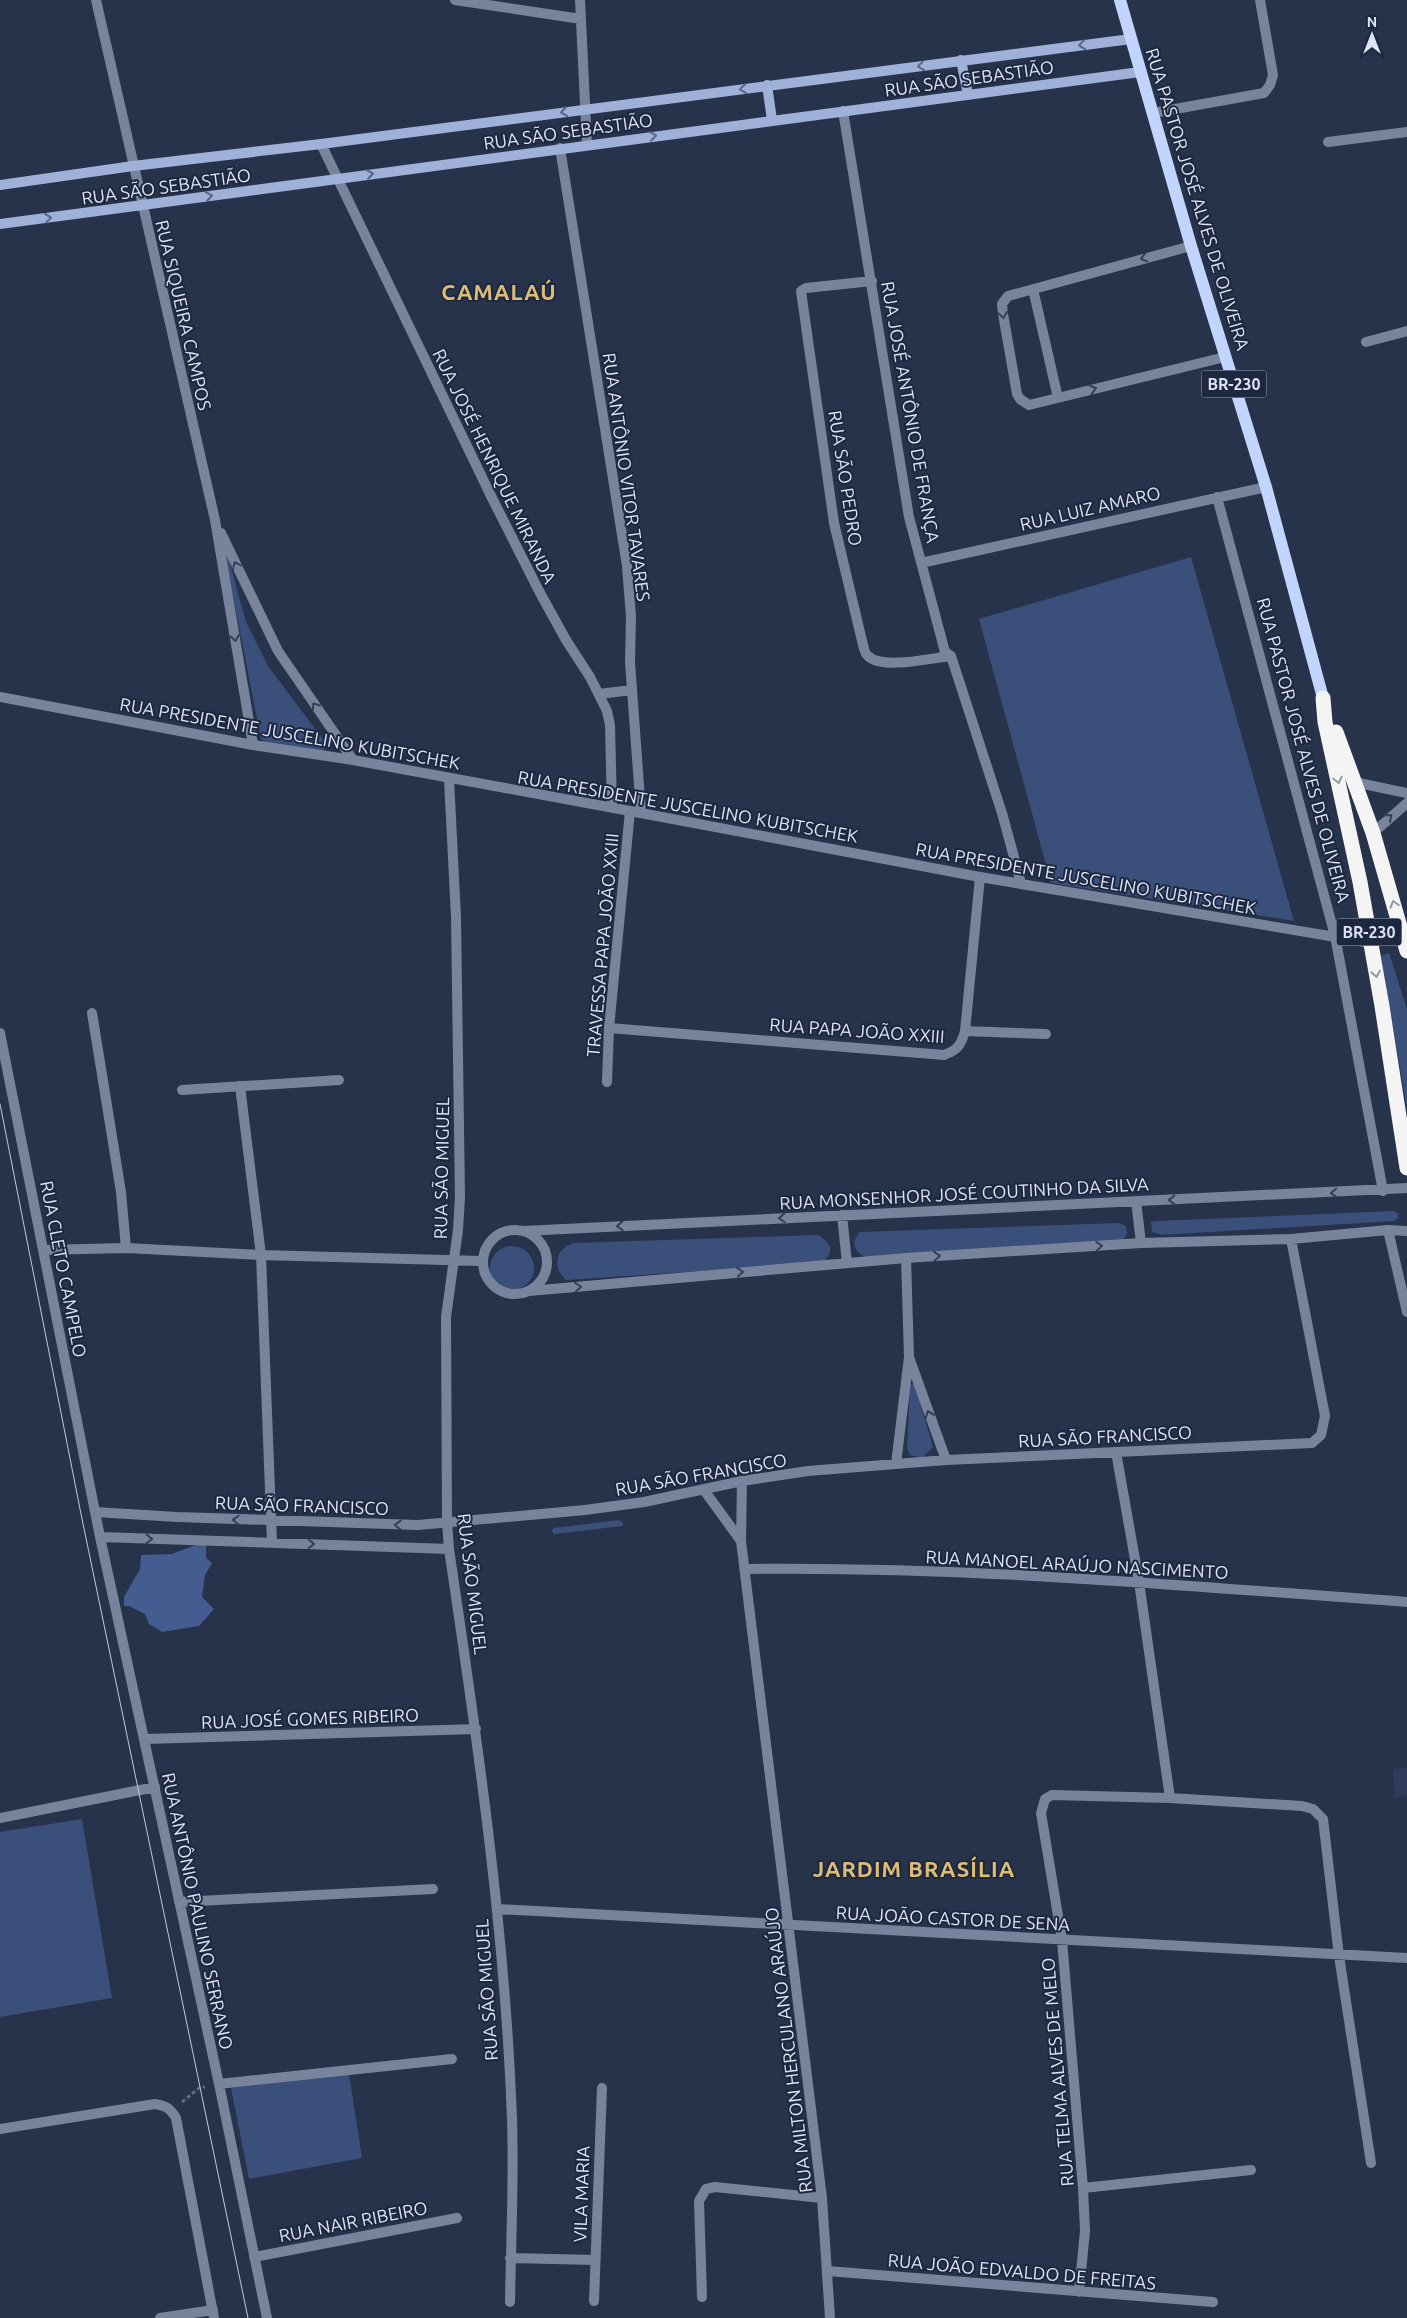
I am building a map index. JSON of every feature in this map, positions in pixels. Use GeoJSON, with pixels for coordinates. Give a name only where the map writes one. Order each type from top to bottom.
{"type":"FeatureCollection","features":[{"type":"Feature","properties":{"kind":"highway","name":"RUA PASTOR JOSÉ ALVES DE OLIVEIRA"},"geometry":{"type":"LineString","coordinates":[[1322,698],[1373,833],[1407,951]]}},
{"type":"Feature","properties":{"kind":"highway","name":"RUA PASTOR JOSÉ ALVES DE OLIVEIRA"},"geometry":{"type":"LineString","coordinates":[[1322,698],[1325,722],[1351,837],[1371,943],[1407,1168]]}},
{"type":"Feature","properties":{"kind":"main road","name":"RUA PASTOR JOSÉ ALVES DE OLIVEIRA"},"geometry":{"type":"LineString","coordinates":[[1120,0],[1191,246],[1266,487],[1322,698]]}},
{"type":"Feature","properties":{"kind":"main road","name":"RUA SÃO SEBASTIÃO"},"geometry":{"type":"LineString","coordinates":[[0,186],[132,166],[321,144],[1131,39]]}},
{"type":"Feature","properties":{"kind":"main road"},"geometry":{"type":"LineString","coordinates":[[961,60],[968,95]]}},
{"type":"Feature","properties":{"kind":"main road","name":"RUA SÃO SEBASTIÃO"},"geometry":{"type":"LineString","coordinates":[[0,224],[1140,72]]}},
{"type":"Feature","properties":{"kind":"main road"},"geometry":{"type":"LineString","coordinates":[[767,85],[772,120]]}},
{"type":"Feature","properties":{"kind":"street","name":"RUA SIQUEIRA CAMPOS"},"geometry":{"type":"LineString","coordinates":[[96,0],[132,166],[215,520],[252,745]]}},
{"type":"Feature","properties":{"kind":"street"},"geometry":{"type":"LineString","coordinates":[[455,0],[581,19]]}},
{"type":"Feature","properties":{"kind":"street"},"geometry":{"type":"LineString","coordinates":[[580,0],[587,145]]}},
{"type":"Feature","properties":{"kind":"street"},"geometry":{"type":"LineString","coordinates":[[1153,113],[1264,93],[1268,90],[1273,75],[1260,0]]}},
{"type":"Feature","properties":{"kind":"street","name":"RUA JOSÉ ANTÔNIO DE FRANÇA"},"geometry":{"type":"LineString","coordinates":[[843,111],[909,517],[945,652],[951,656],[1002,813],[1021,883]]}},
{"type":"Feature","properties":{"kind":"street"},"geometry":{"type":"LineString","coordinates":[[1328,142],[1407,132]]}},
{"type":"Feature","properties":{"kind":"street","name":"RUA JOSÉ HENRIQUE MIRANDA"},"geometry":{"type":"LineString","coordinates":[[321,144],[336,179],[539,591],[599,694],[610,725],[612,808]]}},
{"type":"Feature","properties":{"kind":"street","name":"RUA ANTÔNIO VITOR TAVARES"},"geometry":{"type":"LineString","coordinates":[[560,148],[627,566],[632,690],[641,813]]}},
{"type":"Feature","properties":{"kind":"street"},"geometry":{"type":"LineString","coordinates":[[1191,246],[1008,296],[1002,304],[1017,394],[1020,399],[1029,405],[1225,357]]}},
{"type":"Feature","properties":{"kind":"street","name":"RUA SÃO PEDRO"},"geometry":{"type":"LineString","coordinates":[[872,281],[806,288],[801,291],[834,523],[863,645],[868,656],[878,662],[893,663],[951,656]]}},
{"type":"Feature","properties":{"kind":"street"},"geometry":{"type":"LineString","coordinates":[[1033,289],[1058,398]]}},
{"type":"Feature","properties":{"kind":"street"},"geometry":{"type":"LineString","coordinates":[[1366,342],[1407,330]]}},
{"type":"Feature","properties":{"kind":"street","name":"RUA LUIZ AMARO"},"geometry":{"type":"LineString","coordinates":[[921,562],[1266,487]]}},
{"type":"Feature","properties":{"kind":"street","name":"RUA PASTOR JOSÉ ALVES DE OLIVEIRA"},"geometry":{"type":"LineString","coordinates":[[1217,497],[1335,936],[1383,1191]]}},
{"type":"Feature","properties":{"kind":"street","name":"RUA SIQUEIRA CAMPOS"},"geometry":{"type":"LineString","coordinates":[[215,520],[278,651],[353,760]]}},
{"type":"Feature","properties":{"kind":"street"},"geometry":{"type":"LineString","coordinates":[[599,694],[632,690]]}},
{"type":"Feature","properties":{"kind":"street","name":"RUA PRESIDENTE JUSCELINO KUBITSCHEK"},"geometry":{"type":"LineString","coordinates":[[0,697],[252,745],[353,760],[449,780],[641,813],[980,878],[1021,883],[1371,943]]}},
{"type":"Feature","properties":{"kind":"street","name":"RUA SÃO MIGUEL"},"geometry":{"type":"LineString","coordinates":[[449,780],[456,917],[460,1197],[446,1317],[447,1522],[449,1549],[476,1729],[497,1909],[512,2120],[510,2302]]}},
{"type":"Feature","properties":{"kind":"street"},"geometry":{"type":"LineString","coordinates":[[1354,782],[1407,793]]}},
{"type":"Feature","properties":{"kind":"street"},"geometry":{"type":"LineString","coordinates":[[1373,833],[1407,803]]}},
{"type":"Feature","properties":{"kind":"street","name":"TRAVESSA PAPA JOÃO XXIII"},"geometry":{"type":"LineString","coordinates":[[607,1082],[609,1028],[630,811]]}},
{"type":"Feature","properties":{"kind":"street","name":"RUA PAPA JOÃO XXIII"},"geometry":{"type":"LineString","coordinates":[[609,1028],[944,1055],[960,1046],[964,1031],[980,878]]}},
{"type":"Feature","properties":{"kind":"street"},"geometry":{"type":"LineString","coordinates":[[92,1013],[122,1192],[126,1248]]}},
{"type":"Feature","properties":{"kind":"street"},"geometry":{"type":"LineString","coordinates":[[964,1031],[1046,1034]]}},
{"type":"Feature","properties":{"kind":"street","name":"RUA CLETO CAMPELO"},"geometry":{"type":"LineString","coordinates":[[0,1033],[95,1512]]}},
{"type":"Feature","properties":{"kind":"street"},"geometry":{"type":"LineString","coordinates":[[182,1090],[339,1080]]}},
{"type":"Feature","properties":{"kind":"street"},"geometry":{"type":"LineString","coordinates":[[240,1086],[261,1255],[272,1543]]}},
{"type":"Feature","properties":{"kind":"street","name":"RUA MONSENHOR JOSÉ COUTINHO DA SILVA"},"geometry":{"type":"LineString","coordinates":[[523,1231],[1383,1191],[1407,1188]]}},
{"type":"Feature","properties":{"kind":"street"},"geometry":{"type":"LineString","coordinates":[[1136,1201],[1141,1243]]}},
{"type":"Feature","properties":{"kind":"street"},"geometry":{"type":"LineString","coordinates":[[842,1215],[847,1262]]}},
{"type":"Feature","properties":{"kind":"street"},"geometry":{"type":"LineString","coordinates":[[530,1291],[544,1276],[547,1258],[539,1241],[523,1231],[514,1230],[495,1236],[484,1252],[482,1261],[486,1277],[497,1290],[513,1294],[847,1262],[1141,1243],[1291,1239],[1388,1230],[1407,1231]]}},
{"type":"Feature","properties":{"kind":"street"},"geometry":{"type":"LineString","coordinates":[[1388,1230],[1407,1312]]}},
{"type":"Feature","properties":{"kind":"street","name":"RUA SÃO FRANCISCO"},"geometry":{"type":"LineString","coordinates":[[95,1512],[271,1521],[418,1525],[585,1510],[704,1490],[742,1481],[808,1471],[946,1460],[1312,1443],[1321,1435],[1325,1416],[1291,1239]]}},
{"type":"Feature","properties":{"kind":"street"},"geometry":{"type":"LineString","coordinates":[[43,1250],[126,1248],[261,1255],[482,1261]]}},
{"type":"Feature","properties":{"kind":"street"},"geometry":{"type":"LineString","coordinates":[[896,1464],[909,1357],[906,1258]]}},
{"type":"Feature","properties":{"kind":"street"},"geometry":{"type":"LineString","coordinates":[[909,1357],[946,1460]]}},
{"type":"Feature","properties":{"kind":"street"},"geometry":{"type":"LineString","coordinates":[[1116,1452],[1139,1582],[1170,1798],[1302,1806],[1313,1809],[1323,1819],[1339,1956],[1371,2163]]}},
{"type":"Feature","properties":{"kind":"street","name":"RUA MILTON HERCULANO ARAÚJO"},"geometry":{"type":"LineString","coordinates":[[742,1481],[741,1541],[822,2198],[830,2318]]}},
{"type":"Feature","properties":{"kind":"street"},"geometry":{"type":"LineString","coordinates":[[704,1490],[741,1541]]}},
{"type":"Feature","properties":{"kind":"street","name":"RUA ANTÔNIO PAULINO SERRANO"},"geometry":{"type":"LineString","coordinates":[[95,1512],[219,2084],[267,2318]]}},
{"type":"Feature","properties":{"kind":"street"},"geometry":{"type":"LineString","coordinates":[[100,1537],[449,1549]]}},
{"type":"Feature","properties":{"kind":"street","name":"RUA MANOEL ARAÚJO NASCIMENTO"},"geometry":{"type":"LineString","coordinates":[[745,1568],[857,1568],[1139,1582],[1407,1602]]}},
{"type":"Feature","properties":{"kind":"street","name":"RUA JOSÉ GOMES RIBEIRO"},"geometry":{"type":"LineString","coordinates":[[145,1739],[476,1729]]}},
{"type":"Feature","properties":{"kind":"street"},"geometry":{"type":"LineString","coordinates":[[0,1818],[155,1787]]}},
{"type":"Feature","properties":{"kind":"street","name":"RUA TELMA ALVES DE MELO"},"geometry":{"type":"LineString","coordinates":[[1079,2292],[1085,2231],[1083,2188],[1062,1940],[1041,1812],[1045,1799],[1052,1795],[1170,1798]]}},
{"type":"Feature","properties":{"kind":"street"},"geometry":{"type":"LineString","coordinates":[[179,1902],[433,1889]]}},
{"type":"Feature","properties":{"kind":"street","name":"RUA JOÃO CASTOR DE SENA"},"geometry":{"type":"LineString","coordinates":[[497,1909],[1339,1956],[1407,1958]]}},
{"type":"Feature","properties":{"kind":"street"},"geometry":{"type":"LineString","coordinates":[[219,2084],[452,2059]]}},
{"type":"Feature","properties":{"kind":"street","name":"VILA MARIA"},"geometry":{"type":"LineString","coordinates":[[594,2301],[602,2088]]}},
{"type":"Feature","properties":{"kind":"street"},"geometry":{"type":"LineString","coordinates":[[0,2129],[155,2104],[167,2106],[172,2110],[176,2118],[214,2314],[160,2318]]}},
{"type":"Feature","properties":{"kind":"street"},"geometry":{"type":"LineString","coordinates":[[1083,2188],[1251,2170]]}},
{"type":"Feature","properties":{"kind":"street"},"geometry":{"type":"LineString","coordinates":[[702,2297],[699,2201],[706,2189],[715,2187],[822,2198]]}},
{"type":"Feature","properties":{"kind":"street","name":"RUA NAIR RIBEIRO"},"geometry":{"type":"LineString","coordinates":[[254,2257],[457,2218]]}},
{"type":"Feature","properties":{"kind":"street"},"geometry":{"type":"LineString","coordinates":[[510,2258],[595,2260]]}},
{"type":"Feature","properties":{"kind":"street","name":"RUA JOÃO EDVALDO DE FREITAS"},"geometry":{"type":"LineString","coordinates":[[828,2271],[1213,2302]]}},
{"type":"Feature","properties":{"kind":"path"},"geometry":{"type":"LineString","coordinates":[[172,2110],[200,2088],[219,2084]]}},
{"type":"Feature","properties":{"kind":"shaded area"},"geometry":{"type":"Polygon","coordinates":[[[224,550],[227,553],[246,622],[268,666],[325,742],[324,750],[320,753],[266,743],[261,739],[224,550]]]}},
{"type":"Feature","properties":{"kind":"shaded area"},"geometry":{"type":"Polygon","coordinates":[[[1191,557],[1294,921],[1051,883],[979,619],[1191,557]]]}},
{"type":"Feature","properties":{"kind":"shaded area"},"geometry":{"type":"Polygon","coordinates":[[[1389,953],[1407,1009],[1407,1109],[1381,956],[1389,953]]]}},
{"type":"Feature","properties":{"kind":"shaded area"},"geometry":{"type":"Polygon","coordinates":[[[1394,1211],[1398,1214],[1398,1218],[1395,1221],[1161,1235],[1152,1232],[1151,1222],[1156,1221],[1394,1211]]]}},
{"type":"Feature","properties":{"kind":"shaded area"},"geometry":{"type":"Polygon","coordinates":[[[1120,1223],[1126,1226],[1127,1234],[1123,1240],[871,1259],[858,1252],[855,1245],[856,1236],[860,1232],[1120,1223]]]}},
{"type":"Feature","properties":{"kind":"shaded area"},"geometry":{"type":"Polygon","coordinates":[[[818,1235],[829,1244],[830,1248],[829,1255],[822,1263],[566,1280],[557,1264],[562,1250],[573,1243],[818,1235]]]}},
{"type":"Feature","properties":{"kind":"shaded area"},"geometry":{"type":"Polygon","coordinates":[[[516,1246],[528,1252],[533,1259],[533,1277],[528,1284],[521,1289],[508,1290],[500,1287],[493,1280],[490,1264],[493,1256],[500,1249],[516,1246]]]}},
{"type":"Feature","properties":{"kind":"shaded area"},"geometry":{"type":"Polygon","coordinates":[[[912,1384],[915,1386],[933,1447],[922,1458],[910,1455],[907,1448],[910,1387],[912,1384]]]}},
{"type":"Feature","properties":{"kind":"shaded area"},"geometry":{"type":"Polygon","coordinates":[[[619,1520],[623,1523],[623,1526],[554,1534],[552,1531],[553,1528],[619,1520]]]}},
{"type":"Feature","properties":{"kind":"shaded area"},"geometry":{"type":"Polygon","coordinates":[[[206,1541],[206,1558],[212,1563],[205,1575],[202,1597],[214,1609],[199,1626],[162,1632],[149,1624],[145,1614],[129,1606],[124,1606],[124,1597],[140,1569],[141,1555],[172,1554],[206,1541]]]}},
{"type":"Feature","properties":{"kind":"shaded area"},"geometry":{"type":"Polygon","coordinates":[[[1407,1767],[1407,1796],[1394,1798],[1393,1769],[1407,1767]]]}},
{"type":"Feature","properties":{"kind":"shaded area"},"geometry":{"type":"Polygon","coordinates":[[[82,1819],[112,1998],[0,2017],[0,1832],[82,1819]]]}},
{"type":"Feature","properties":{"kind":"shaded area"},"geometry":{"type":"Polygon","coordinates":[[[349,2073],[362,2158],[249,2179],[231,2088],[349,2073]]]}},
{"type":"Feature","properties":{"kind":"tram line"},"geometry":{"type":"LineString","coordinates":[[0,1104],[81,1514],[248,2318]]}},
{"type":"Feature","properties":{"kind":"district","name":"CAMALAÚ"},"geometry":{"type":"Point","coordinates":[499,291]}},
{"type":"Feature","properties":{"kind":"district","name":"JARDIM BRASÍLIA"},"geometry":{"type":"Point","coordinates":[914,1868]}}]}
